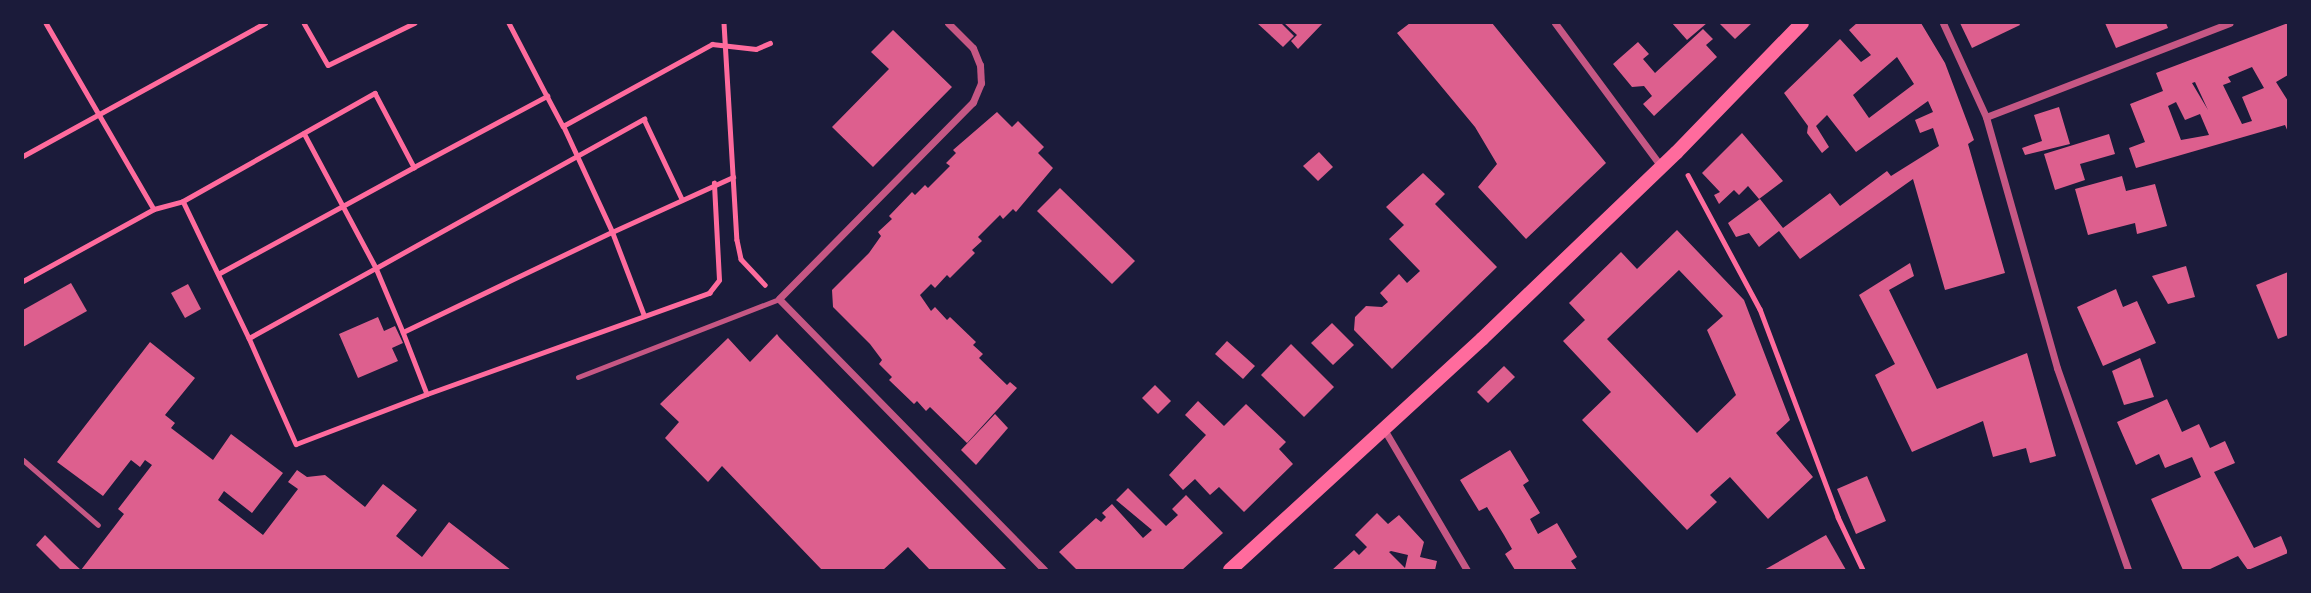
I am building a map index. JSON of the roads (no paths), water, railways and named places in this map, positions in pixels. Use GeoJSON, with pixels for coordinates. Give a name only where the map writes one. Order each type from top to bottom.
{"type":"FeatureCollection","features":[{"type":"Feature","properties":{"kind":"main road"},"geometry":{"type":"LineString","coordinates":[[1230,570],[1316,489],[1385,432],[1662,167],[1802,23]]}},
{"type":"Feature","properties":{"kind":"street"},"geometry":{"type":"LineString","coordinates":[[948,23],[972,48],[980,65],[981,83],[973,102],[779,299],[1044,570]]}},
{"type":"Feature","properties":{"kind":"street"},"geometry":{"type":"LineString","coordinates":[[1555,23],[1662,167]]}},
{"type":"Feature","properties":{"kind":"street"},"geometry":{"type":"LineString","coordinates":[[1943,23],[1986,117],[2057,368],[2128,570]]}},
{"type":"Feature","properties":{"kind":"street"},"geometry":{"type":"LineString","coordinates":[[1986,117],[2229,23]]}},
{"type":"Feature","properties":{"kind":"street"},"geometry":{"type":"LineString","coordinates":[[1385,432],[1467,570]]}},
{"type":"Feature","properties":{"kind":"lane"},"geometry":{"type":"LineString","coordinates":[[578,377],[779,299]]}},
{"type":"Feature","properties":{"kind":"lane"},"geometry":{"type":"LineString","coordinates":[[23,460],[98,525]]}}]}
